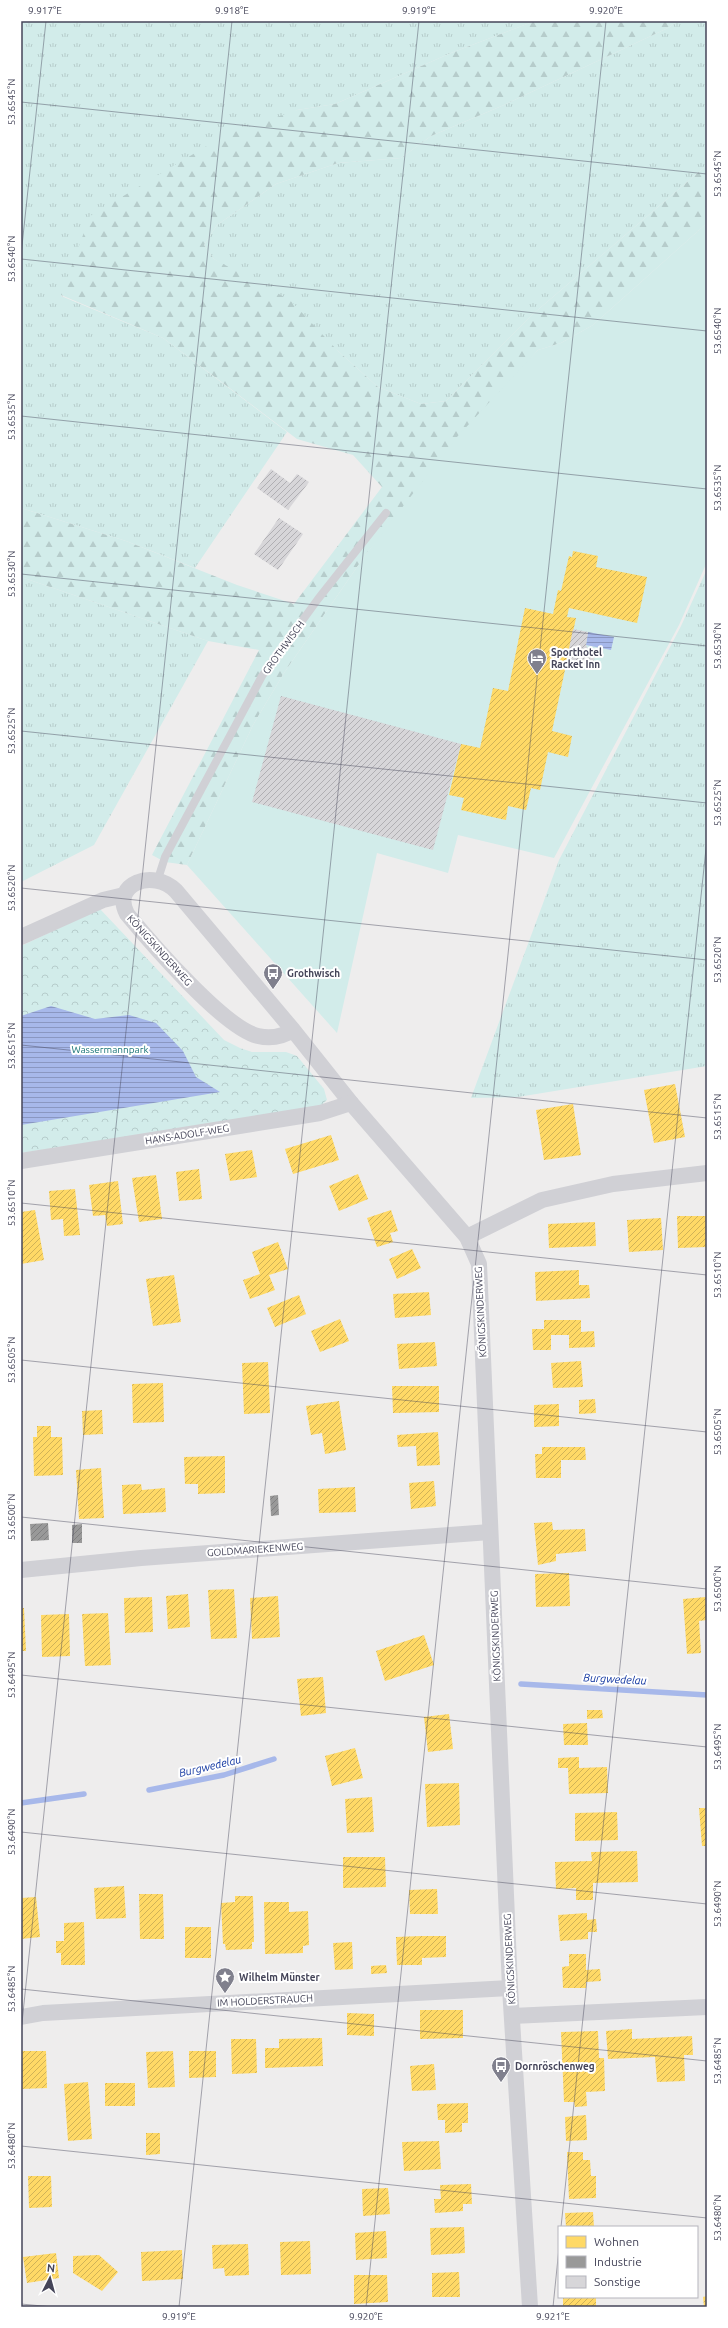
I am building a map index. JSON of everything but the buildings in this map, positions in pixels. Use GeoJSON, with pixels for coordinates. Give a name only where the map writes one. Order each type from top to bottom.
{"type":"FeatureCollection","features":[{"type":"Feature","properties":{"kind":"street"},"geometry":{"type":"LineString","coordinates":[[21,937],[103,900],[124,895],[131,886],[138,882],[158,879]]}},
{"type":"Feature","properties":{"kind":"street","name":"KÖNIGSKINDERWEG"},"geometry":{"type":"LineString","coordinates":[[158,879],[164,881],[176,891],[293,1030],[351,1103],[468,1237],[479,1264],[510,1988],[530,2307]]}},
{"type":"Feature","properties":{"kind":"street","name":"KÖNIGSKINDERWEG"},"geometry":{"type":"LineString","coordinates":[[124,895],[124,908],[141,931],[189,983],[246,1032],[270,1038],[286,1034],[293,1030]]}},
{"type":"Feature","properties":{"kind":"street","name":"HANS-ADOLF-WEG"},"geometry":{"type":"LineString","coordinates":[[21,1161],[320,1113],[351,1103]]}},
{"type":"Feature","properties":{"kind":"street"},"geometry":{"type":"LineString","coordinates":[[468,1237],[542,1200],[613,1184],[707,1173]]}},
{"type":"Feature","properties":{"kind":"street","name":"GOLDMARIEKENWEG"},"geometry":{"type":"LineString","coordinates":[[21,1570],[141,1558],[490,1532]]}},
{"type":"Feature","properties":{"kind":"street","name":"IM HOLDERSTRAUCH"},"geometry":{"type":"LineString","coordinates":[[21,2017],[47,2013],[223,2002],[510,1988]]}},
{"type":"Feature","properties":{"kind":"street"},"geometry":{"type":"LineString","coordinates":[[512,2016],[707,2007]]}},
{"type":"Feature","properties":{"kind":"lane","name":"GROTHWISCH"},"geometry":{"type":"LineString","coordinates":[[158,879],[165,857],[262,676],[318,599],[386,513]]}},
{"type":"Feature","properties":{"kind":"green space"},"geometry":{"type":"Polygon","coordinates":[[[21,21],[535,21],[451,53],[335,104],[297,110],[61,296],[163,338],[287,432],[195,568],[126,541],[21,508],[21,21]]]}},
{"type":"Feature","properties":{"kind":"green space"},"geometry":{"type":"Polygon","coordinates":[[[535,21],[677,21],[670,27],[504,105],[431,136],[401,158],[338,163],[276,184],[217,225],[204,245],[214,259],[290,300],[338,351],[378,387],[421,404],[446,401],[533,314],[707,165],[707,223],[593,325],[561,343],[538,350],[366,554],[284,673],[253,725],[187,865],[165,862],[152,855],[259,650],[208,641],[21,577],[21,508],[126,541],[237,585],[294,604],[382,487],[353,455],[297,439],[163,338],[61,295],[90,216],[225,135],[297,110],[335,104],[451,53],[535,21]]]}},
{"type":"Feature","properties":{"kind":"green space"},"geometry":{"type":"Polygon","coordinates":[[[677,21],[707,21],[707,165],[533,314],[446,401],[421,404],[378,387],[338,351],[236,273],[214,259],[204,245],[217,225],[276,184],[338,163],[401,158],[431,136],[504,105],[670,27],[677,21]]]}},
{"type":"Feature","properties":{"kind":"green space"},"geometry":{"type":"Polygon","coordinates":[[[707,223],[707,562],[679,625],[554,858],[458,835],[448,873],[377,853],[337,1033],[187,865],[253,725],[284,673],[366,554],[457,437],[538,350],[561,343],[593,325],[707,223]]]}},
{"type":"Feature","properties":{"kind":"green space"},"geometry":{"type":"Polygon","coordinates":[[[707,569],[707,1066],[518,1097],[471,1098],[559,860],[681,626],[707,569]]]}},
{"type":"Feature","properties":{"kind":"green space"},"geometry":{"type":"Polygon","coordinates":[[[21,577],[208,641],[94,845],[21,882],[21,577]]]}},
{"type":"Feature","properties":{"kind":"green space","name":"Wassermannpark"},"geometry":{"type":"Polygon","coordinates":[[[100,909],[224,1040],[252,1052],[286,1052],[297,1056],[324,1089],[327,1100],[318,1108],[21,1153],[21,946],[100,909]]]}},
{"type":"Feature","properties":{"kind":"water"},"geometry":{"type":"Polygon","coordinates":[[[588,632],[614,637],[611,650],[586,645],[588,632]]]}},
{"type":"Feature","properties":{"kind":"water"},"geometry":{"type":"Polygon","coordinates":[[[51,1006],[95,1019],[129,1015],[156,1023],[183,1051],[196,1077],[220,1092],[21,1125],[21,1016],[51,1006]]]}},
{"type":"Feature","properties":{"kind":"waterway","name":"Burgwedelau"},"geometry":{"type":"LineString","coordinates":[[521,1684],[707,1695]]}},
{"type":"Feature","properties":{"kind":"waterway","name":"Burgwedelau"},"geometry":{"type":"LineString","coordinates":[[149,1790],[224,1775],[274,1759]]}},
{"type":"Feature","properties":{"kind":"waterway","name":"Burgwedelau"},"geometry":{"type":"LineString","coordinates":[[21,1803],[84,1794]]}},
{"type":"Feature","properties":{"kind":"place","name":"Sporthotel Racket Inn"},"geometry":{"type":"Point","coordinates":[537,675]}},
{"type":"Feature","properties":{"kind":"place","name":"Grothwisch"},"geometry":{"type":"Point","coordinates":[273,990]}},
{"type":"Feature","properties":{"kind":"place","name":"Wilhelm Münster"},"geometry":{"type":"Point","coordinates":[225,1994]}},
{"type":"Feature","properties":{"kind":"place","name":"Dornröschenweg"},"geometry":{"type":"Point","coordinates":[501,2083]}}]}
